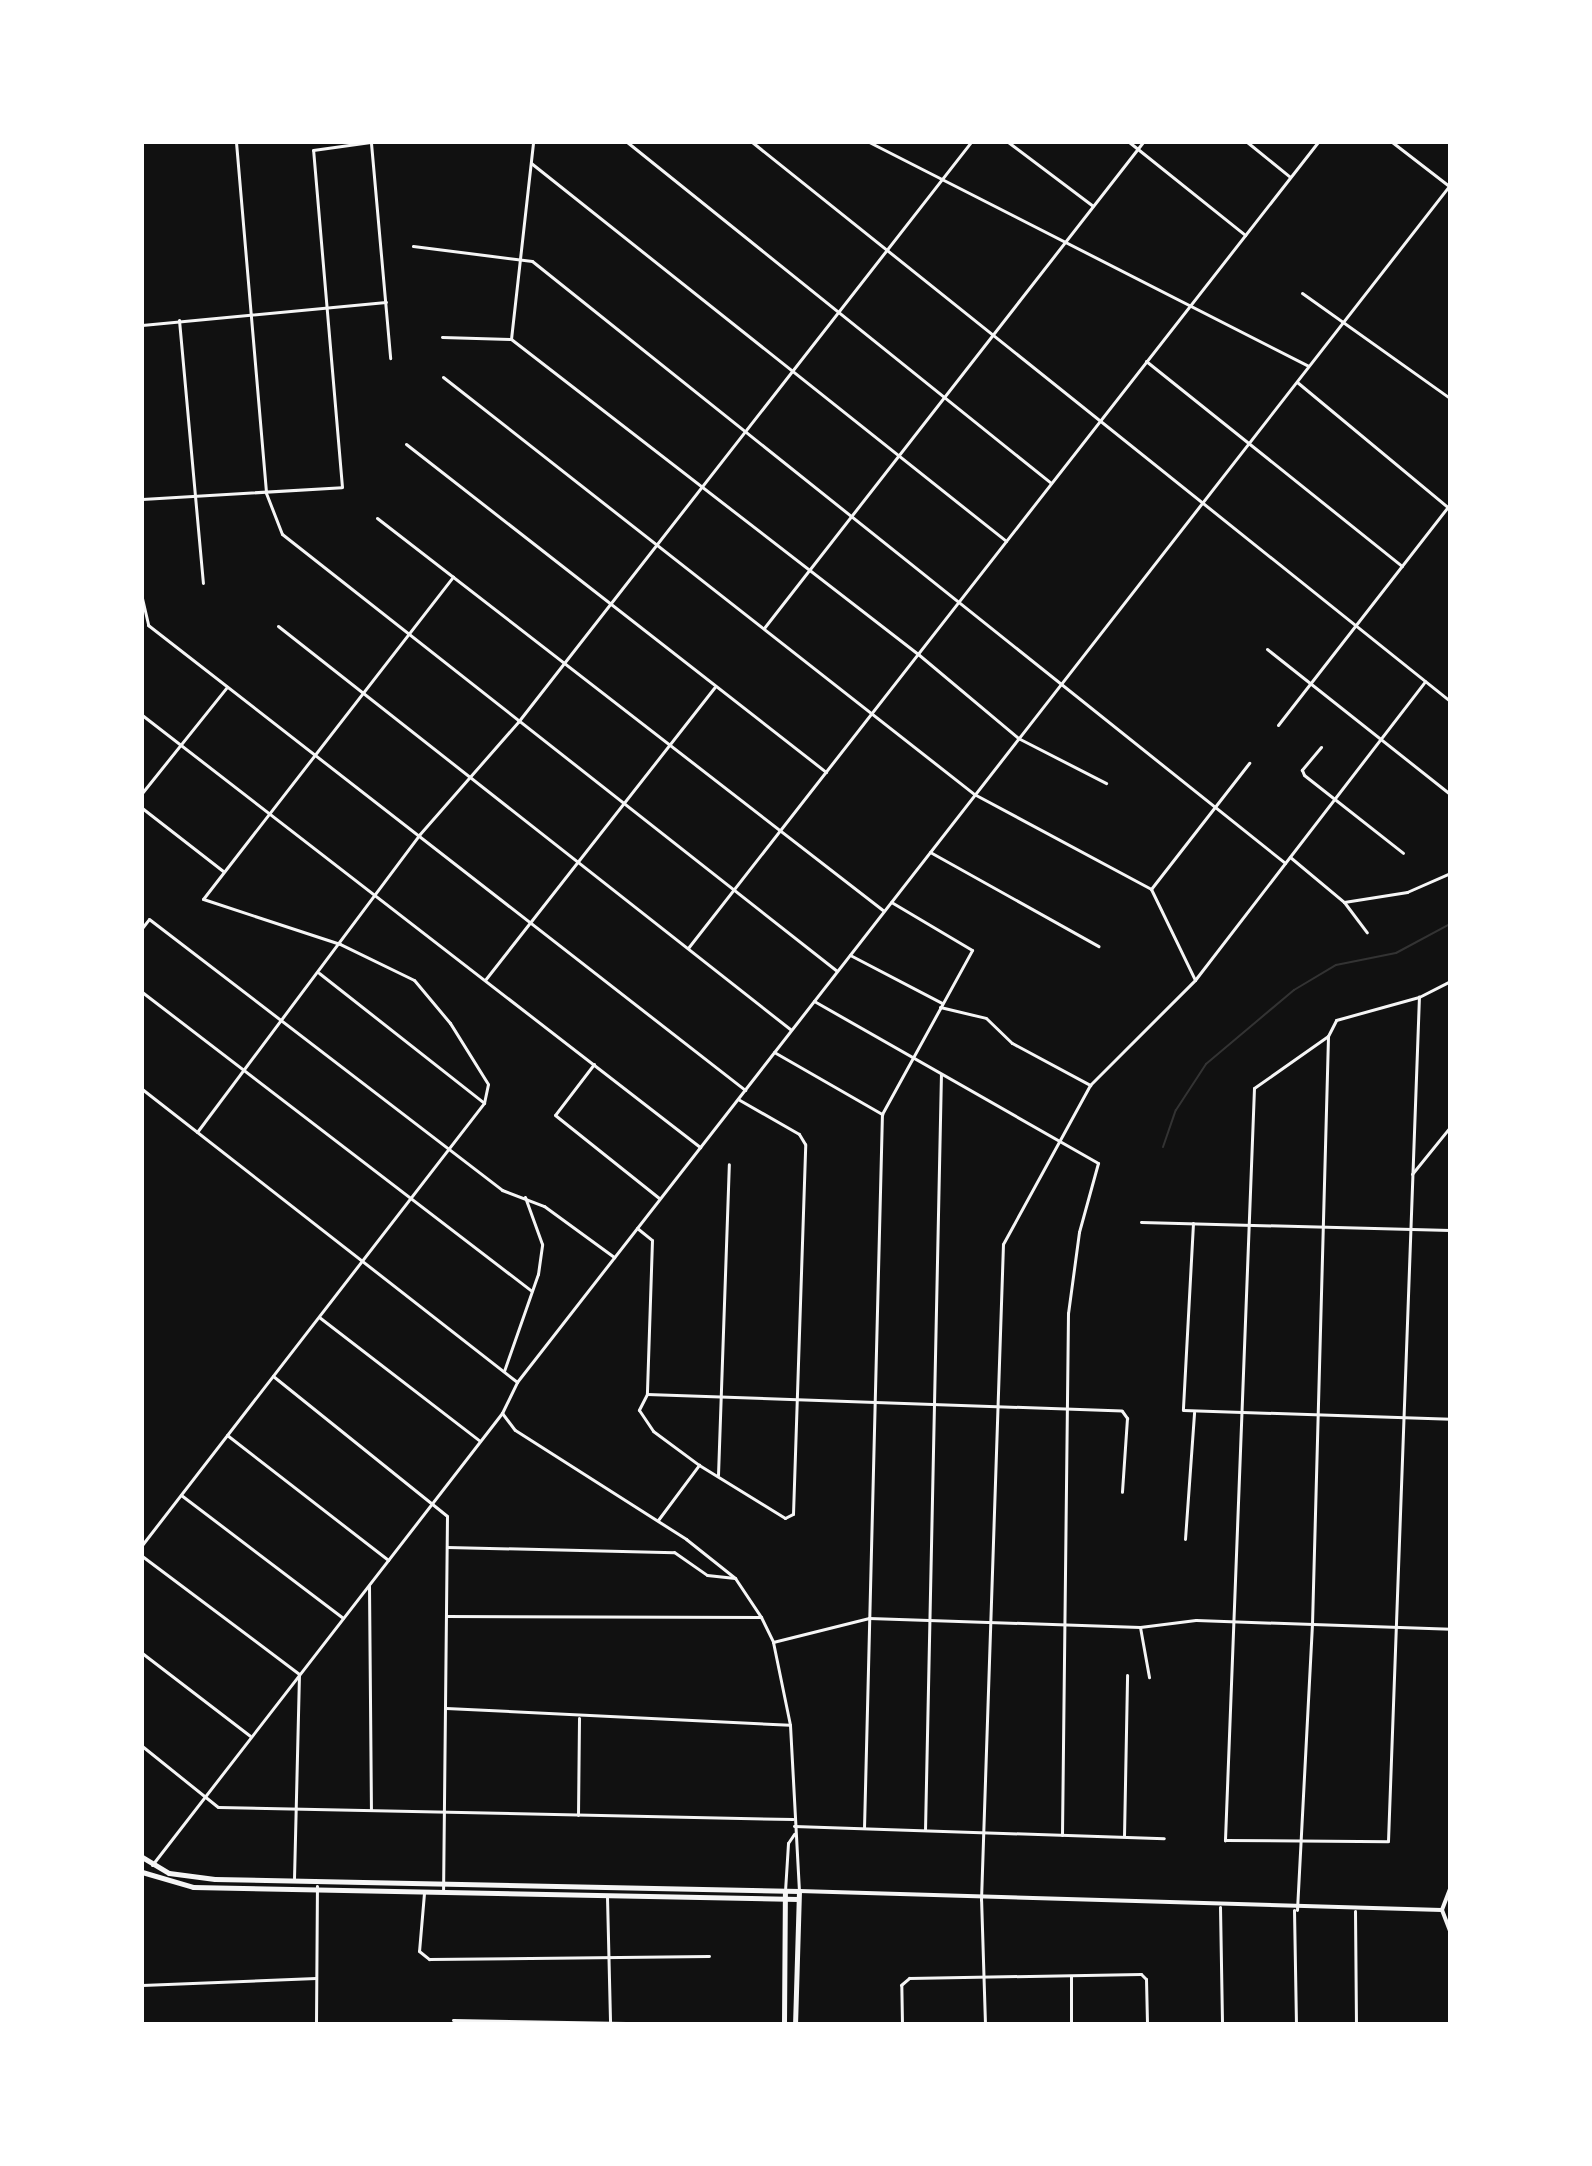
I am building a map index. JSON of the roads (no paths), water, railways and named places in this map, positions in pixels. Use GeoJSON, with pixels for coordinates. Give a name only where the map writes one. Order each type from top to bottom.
{"type":"FeatureCollection","features":[{"type":"Feature","properties":{"kind":"main road"},"geometry":{"type":"LineString","coordinates":[[142,1857],[152,1865],[184,1877],[799,1891],[795,2024]]}},
{"type":"Feature","properties":{"kind":"main road"},"geometry":{"type":"LineString","coordinates":[[142,1872],[193,1887],[317,1886],[798,1899]]}},
{"type":"Feature","properties":{"kind":"main road"},"geometry":{"type":"LineString","coordinates":[[784,2024],[785,1891]]}},
{"type":"Feature","properties":{"kind":"street"},"geometry":{"type":"LineString","coordinates":[[236,142],[266,493],[282,534],[299,551],[837,971]]}},
{"type":"Feature","properties":{"kind":"street"},"geometry":{"type":"LineString","coordinates":[[142,499],[342,487],[313,150],[370,142],[390,358]]}},
{"type":"Feature","properties":{"kind":"street"},"geometry":{"type":"LineString","coordinates":[[511,339],[533,142]]}},
{"type":"Feature","properties":{"kind":"street"},"geometry":{"type":"LineString","coordinates":[[627,142],[1052,483]]}},
{"type":"Feature","properties":{"kind":"street"},"geometry":{"type":"LineString","coordinates":[[752,142],[991,336],[1357,623],[1450,701]]}},
{"type":"Feature","properties":{"kind":"street"},"geometry":{"type":"LineString","coordinates":[[869,142],[1309,366]]}},
{"type":"Feature","properties":{"kind":"street"},"geometry":{"type":"LineString","coordinates":[[197,1132],[283,1023],[419,835],[467,776],[518,722],[971,142]]}},
{"type":"Feature","properties":{"kind":"street"},"geometry":{"type":"LineString","coordinates":[[1008,142],[1093,206]]}},
{"type":"Feature","properties":{"kind":"street"},"geometry":{"type":"LineString","coordinates":[[1129,142],[1245,235]]}},
{"type":"Feature","properties":{"kind":"street"},"geometry":{"type":"LineString","coordinates":[[764,628],[1143,142]]}},
{"type":"Feature","properties":{"kind":"street"},"geometry":{"type":"LineString","coordinates":[[1247,142],[1290,177]]}},
{"type":"Feature","properties":{"kind":"street"},"geometry":{"type":"LineString","coordinates":[[688,948],[1318,142]]}},
{"type":"Feature","properties":{"kind":"street"},"geometry":{"type":"LineString","coordinates":[[152,1865],[502,1413],[517,1382],[1450,186],[1392,142]]}},
{"type":"Feature","properties":{"kind":"street"},"geometry":{"type":"LineString","coordinates":[[531,163],[1006,541]]}},
{"type":"Feature","properties":{"kind":"street"},"geometry":{"type":"LineString","coordinates":[[413,246],[532,261],[961,599],[1285,863]]}},
{"type":"Feature","properties":{"kind":"street"},"geometry":{"type":"LineString","coordinates":[[1302,293],[1346,320],[1450,398]]}},
{"type":"Feature","properties":{"kind":"street"},"geometry":{"type":"LineString","coordinates":[[142,325],[386,302]]}},
{"type":"Feature","properties":{"kind":"street"},"geometry":{"type":"LineString","coordinates":[[179,320],[203,583]]}},
{"type":"Feature","properties":{"kind":"street"},"geometry":{"type":"LineString","coordinates":[[442,337],[511,339],[918,654],[1018,738],[1106,783]]}},
{"type":"Feature","properties":{"kind":"street"},"geometry":{"type":"LineString","coordinates":[[1146,361],[1402,566]]}},
{"type":"Feature","properties":{"kind":"street"},"geometry":{"type":"LineString","coordinates":[[443,377],[974,794],[1151,889],[1195,980]]}},
{"type":"Feature","properties":{"kind":"street"},"geometry":{"type":"LineString","coordinates":[[1278,725],[1449,507],[1297,382]]}},
{"type":"Feature","properties":{"kind":"street"},"geometry":{"type":"LineString","coordinates":[[406,444],[826,772]]}},
{"type":"Feature","properties":{"kind":"street"},"geometry":{"type":"LineString","coordinates":[[377,518],[884,911]]}},
{"type":"Feature","properties":{"kind":"street"},"geometry":{"type":"LineString","coordinates":[[142,1545],[484,1103],[488,1084],[430,997],[414,980],[340,944],[203,899],[453,577]]}},
{"type":"Feature","properties":{"kind":"street"},"geometry":{"type":"LineString","coordinates":[[142,598],[148,625],[745,1090]]}},
{"type":"Feature","properties":{"kind":"street"},"geometry":{"type":"LineString","coordinates":[[278,626],[792,1030]]}},
{"type":"Feature","properties":{"kind":"street"},"geometry":{"type":"LineString","coordinates":[[1267,649],[1382,737],[1450,794]]}},
{"type":"Feature","properties":{"kind":"street"},"geometry":{"type":"LineString","coordinates":[[985,2024],[981,1900],[1000,1253],[1090,1085],[1195,980],[1425,681]]}},
{"type":"Feature","properties":{"kind":"street"},"geometry":{"type":"LineString","coordinates":[[485,980],[716,686]]}},
{"type":"Feature","properties":{"kind":"street"},"geometry":{"type":"LineString","coordinates":[[142,793],[227,687]]}},
{"type":"Feature","properties":{"kind":"street"},"geometry":{"type":"LineString","coordinates":[[142,715],[700,1147]]}},
{"type":"Feature","properties":{"kind":"street"},"geometry":{"type":"LineString","coordinates":[[1321,747],[1302,770],[1403,853]]}},
{"type":"Feature","properties":{"kind":"street"},"geometry":{"type":"LineString","coordinates":[[1151,889],[1249,763]]}},
{"type":"Feature","properties":{"kind":"street"},"geometry":{"type":"LineString","coordinates":[[142,808],[223,871]]}},
{"type":"Feature","properties":{"kind":"street"},"geometry":{"type":"LineString","coordinates":[[930,852],[1098,946]]}},
{"type":"Feature","properties":{"kind":"street"},"geometry":{"type":"LineString","coordinates":[[1290,857],[1344,902],[1367,932]]}},
{"type":"Feature","properties":{"kind":"street"},"geometry":{"type":"LineString","coordinates":[[1344,902],[1407,892],[1450,873]]}},
{"type":"Feature","properties":{"kind":"street"},"geometry":{"type":"LineString","coordinates":[[864,1828],[882,1114],[972,950],[891,902]]}},
{"type":"Feature","properties":{"kind":"street"},"geometry":{"type":"LineString","coordinates":[[142,928],[149,919],[502,1190],[525,1197],[614,1257]]}},
{"type":"Feature","properties":{"kind":"street"},"geometry":{"type":"LineString","coordinates":[[850,955],[942,1005],[986,1018],[1012,1043],[1090,1085]]}},
{"type":"Feature","properties":{"kind":"street"},"geometry":{"type":"LineString","coordinates":[[319,973],[484,1103]]}},
{"type":"Feature","properties":{"kind":"street"},"geometry":{"type":"LineString","coordinates":[[1296,2024],[1296,1910],[1312,1624],[1315,1415],[1328,1036],[1336,1020],[1419,997],[1450,981]]}},
{"type":"Feature","properties":{"kind":"street"},"geometry":{"type":"LineString","coordinates":[[142,992],[532,1291]]}},
{"type":"Feature","properties":{"kind":"street"},"geometry":{"type":"LineString","coordinates":[[1328,1036],[1254,1088],[1225,1840],[1388,1841],[1419,997]]}},
{"type":"Feature","properties":{"kind":"street"},"geometry":{"type":"LineString","coordinates":[[814,1001],[1098,1163],[1071,1275],[1062,1835]]}},
{"type":"Feature","properties":{"kind":"street"},"geometry":{"type":"LineString","coordinates":[[774,1052],[882,1114]]}},
{"type":"Feature","properties":{"kind":"street"},"geometry":{"type":"LineString","coordinates":[[594,1064],[555,1115],[660,1199]]}},
{"type":"Feature","properties":{"kind":"street"},"geometry":{"type":"LineString","coordinates":[[925,1830],[941,1073]]}},
{"type":"Feature","properties":{"kind":"street"},"geometry":{"type":"LineString","coordinates":[[142,1089],[517,1382]]}},
{"type":"Feature","properties":{"kind":"street"},"geometry":{"type":"LineString","coordinates":[[637,1228],[652,1240],[647,1394],[640,1401],[645,1421],[699,1465],[791,1517],[805,1144],[799,1134],[738,1098]]}},
{"type":"Feature","properties":{"kind":"street"},"geometry":{"type":"LineString","coordinates":[[1412,1174],[1450,1127]]}},
{"type":"Feature","properties":{"kind":"street"},"geometry":{"type":"LineString","coordinates":[[718,1475],[729,1164]]}},
{"type":"Feature","properties":{"kind":"street"},"geometry":{"type":"LineString","coordinates":[[504,1371],[532,1291],[542,1244],[525,1197]]}},
{"type":"Feature","properties":{"kind":"street"},"geometry":{"type":"LineString","coordinates":[[1141,1222],[1450,1230]]}},
{"type":"Feature","properties":{"kind":"street"},"geometry":{"type":"LineString","coordinates":[[1193,1223],[1183,1410],[1450,1419]]}},
{"type":"Feature","properties":{"kind":"street"},"geometry":{"type":"LineString","coordinates":[[319,1317],[480,1441]]}},
{"type":"Feature","properties":{"kind":"street"},"geometry":{"type":"LineString","coordinates":[[273,1376],[447,1516],[443,1890]]}},
{"type":"Feature","properties":{"kind":"street"},"geometry":{"type":"LineString","coordinates":[[647,1394],[1125,1414],[1122,1492]]}},
{"type":"Feature","properties":{"kind":"street"},"geometry":{"type":"LineString","coordinates":[[1185,1539],[1194,1411]]}},
{"type":"Feature","properties":{"kind":"street"},"geometry":{"type":"LineString","coordinates":[[502,1413],[515,1430],[658,1520],[735,1578],[761,1617],[773,1642],[790,1725],[794,1834],[799,1845],[799,1891],[806,1894],[1296,1910],[1442,1910]]}},
{"type":"Feature","properties":{"kind":"street"},"geometry":{"type":"LineString","coordinates":[[227,1435],[388,1560]]}},
{"type":"Feature","properties":{"kind":"street"},"geometry":{"type":"LineString","coordinates":[[658,1520],[699,1465]]}},
{"type":"Feature","properties":{"kind":"street"},"geometry":{"type":"LineString","coordinates":[[181,1495],[343,1618]]}},
{"type":"Feature","properties":{"kind":"street"},"geometry":{"type":"LineString","coordinates":[[447,1547],[674,1552],[707,1575],[735,1578]]}},
{"type":"Feature","properties":{"kind":"street"},"geometry":{"type":"LineString","coordinates":[[142,1556],[299,1674]]}},
{"type":"Feature","properties":{"kind":"street"},"geometry":{"type":"LineString","coordinates":[[369,1584],[371,1810]]}},
{"type":"Feature","properties":{"kind":"street"},"geometry":{"type":"LineString","coordinates":[[446,1616],[761,1617]]}},
{"type":"Feature","properties":{"kind":"street"},"geometry":{"type":"LineString","coordinates":[[773,1642],[869,1618],[1140,1627],[1233,1622],[1450,1629]]}},
{"type":"Feature","properties":{"kind":"street"},"geometry":{"type":"LineString","coordinates":[[1140,1627],[1149,1677]]}},
{"type":"Feature","properties":{"kind":"street"},"geometry":{"type":"LineString","coordinates":[[142,1653],[251,1737]]}},
{"type":"Feature","properties":{"kind":"street"},"geometry":{"type":"LineString","coordinates":[[294,1878],[299,1674]]}},
{"type":"Feature","properties":{"kind":"street"},"geometry":{"type":"LineString","coordinates":[[1124,1836],[1127,1675]]}},
{"type":"Feature","properties":{"kind":"street"},"geometry":{"type":"LineString","coordinates":[[445,1708],[579,1718],[790,1725]]}},
{"type":"Feature","properties":{"kind":"street"},"geometry":{"type":"LineString","coordinates":[[578,1815],[579,1718]]}},
{"type":"Feature","properties":{"kind":"street"},"geometry":{"type":"LineString","coordinates":[[142,1746],[218,1807],[793,1819]]}},
{"type":"Feature","properties":{"kind":"street"},"geometry":{"type":"LineString","coordinates":[[794,1826],[1164,1838]]}},
{"type":"Feature","properties":{"kind":"street"},"geometry":{"type":"LineString","coordinates":[[785,1891],[788,1843],[794,1834]]}},
{"type":"Feature","properties":{"kind":"street"},"geometry":{"type":"LineString","coordinates":[[606,1885],[610,2024]]}},
{"type":"Feature","properties":{"kind":"street"},"geometry":{"type":"LineString","coordinates":[[316,2024],[317,1886]]}},
{"type":"Feature","properties":{"kind":"street"},"geometry":{"type":"LineString","coordinates":[[424,1889],[419,1951],[429,1959],[610,1953],[709,1956]]}},
{"type":"Feature","properties":{"kind":"street"},"geometry":{"type":"LineString","coordinates":[[1450,1889],[1442,1910],[1450,1931]]}},
{"type":"Feature","properties":{"kind":"street"},"geometry":{"type":"LineString","coordinates":[[798,1899],[806,1894]]}},
{"type":"Feature","properties":{"kind":"street"},"geometry":{"type":"LineString","coordinates":[[1220,1907],[1222,2024]]}},
{"type":"Feature","properties":{"kind":"street"},"geometry":{"type":"LineString","coordinates":[[1355,1911],[1356,2024]]}},
{"type":"Feature","properties":{"kind":"street"},"geometry":{"type":"LineString","coordinates":[[1071,1976],[1071,2024]]}},
{"type":"Feature","properties":{"kind":"street"},"geometry":{"type":"LineString","coordinates":[[902,2024],[904,1980],[1071,1976],[1145,1976],[1147,2024]]}},
{"type":"Feature","properties":{"kind":"street"},"geometry":{"type":"LineString","coordinates":[[142,1985],[316,1978]]}},
{"type":"Feature","properties":{"kind":"street"},"geometry":{"type":"LineString","coordinates":[[453,2020],[685,2024]]}},
{"type":"Feature","properties":{"kind":"waterway"},"geometry":{"type":"LineString","coordinates":[[1163,1147],[1176,1110],[1206,1064],[1294,990],[1336,965],[1396,953],[1450,924]]}}]}
